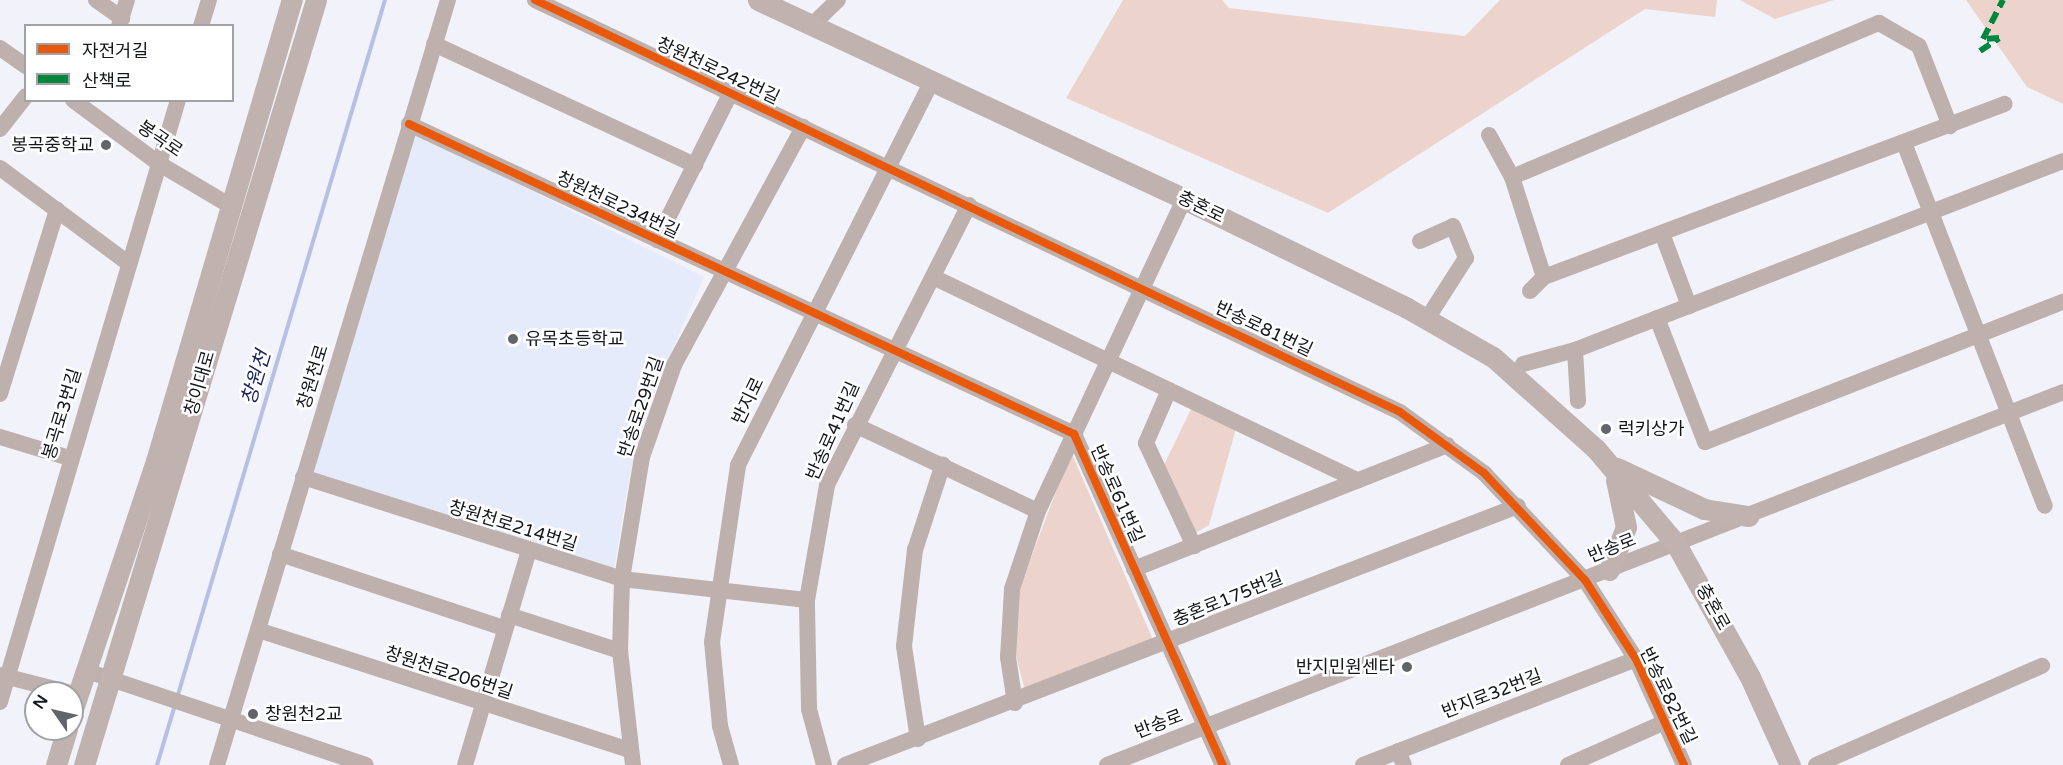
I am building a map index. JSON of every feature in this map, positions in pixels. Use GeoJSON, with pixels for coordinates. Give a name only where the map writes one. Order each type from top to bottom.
{"type":"FeatureCollection","features":[{"type":"Feature","properties":{"kind":"main road","name":"창이대로"},"geometry":{"type":"LineString","coordinates":[[82,681],[156,461],[229,205],[292,0]]}},
{"type":"Feature","properties":{"kind":"main road","name":"창이대로"},"geometry":{"type":"LineString","coordinates":[[84,765],[119,683],[249,217],[316,0]]}},
{"type":"Feature","properties":{"kind":"main road","name":"충혼로"},"geometry":{"type":"LineString","coordinates":[[758,0],[931,83],[1184,199],[1427,319],[1493,357],[1610,466],[1676,544],[1750,677],[1790,765]]}},
{"type":"Feature","properties":{"kind":"main road"},"geometry":{"type":"LineString","coordinates":[[229,205],[249,217]]}},
{"type":"Feature","properties":{"kind":"main road","name":"충혼로"},"geometry":{"type":"LineString","coordinates":[[1610,466],[1704,509],[1748,516]]}},
{"type":"Feature","properties":{"kind":"main road","name":"충혼로"},"geometry":{"type":"LineString","coordinates":[[1610,466],[1627,513],[1624,541],[1610,570]]}},
{"type":"Feature","properties":{"kind":"main road"},"geometry":{"type":"LineString","coordinates":[[56,765],[63,741]]}},
{"type":"Feature","properties":{"kind":"street"},"geometry":{"type":"LineString","coordinates":[[96,0],[120,22],[127,0]]}},
{"type":"Feature","properties":{"kind":"street"},"geometry":{"type":"LineString","coordinates":[[202,24],[209,0]]}},
{"type":"Feature","properties":{"kind":"street","name":"창원천로"},"geometry":{"type":"LineString","coordinates":[[217,765],[223,718],[258,630],[448,0]]}},
{"type":"Feature","properties":{"kind":"street","name":"창원천로242번길"},"geometry":{"type":"LineString","coordinates":[[535,0],[888,167]]}},
{"type":"Feature","properties":{"kind":"street"},"geometry":{"type":"LineString","coordinates":[[812,25],[838,0]]}},
{"type":"Feature","properties":{"kind":"street"},"geometry":{"type":"LineString","coordinates":[[1512,177],[1878,23],[1919,46],[1950,126]]}},
{"type":"Feature","properties":{"kind":"street"},"geometry":{"type":"LineString","coordinates":[[434,44],[695,165]]}},
{"type":"Feature","properties":{"kind":"street"},"geometry":{"type":"LineString","coordinates":[[0,48],[24,65]]}},
{"type":"Feature","properties":{"kind":"street","name":"반지로"},"geometry":{"type":"LineString","coordinates":[[731,765],[720,726],[711,642],[715,592],[738,465],[931,83]]}},
{"type":"Feature","properties":{"kind":"street","name":"창원천로234번길"},"geometry":{"type":"LineString","coordinates":[[657,240],[730,94]]}},
{"type":"Feature","properties":{"kind":"street"},"geometry":{"type":"LineString","coordinates":[[0,129],[24,99]]}},
{"type":"Feature","properties":{"kind":"street","name":"봉곡로"},"geometry":{"type":"LineString","coordinates":[[79,102],[94,107],[158,163],[229,205]]}},
{"type":"Feature","properties":{"kind":"street","name":"봉곡로3번길"},"geometry":{"type":"LineString","coordinates":[[0,702],[4,676],[177,102]]}},
{"type":"Feature","properties":{"kind":"street"},"geometry":{"type":"LineString","coordinates":[[1530,291],[1544,277],[1663,236],[2006,104]]}},
{"type":"Feature","properties":{"kind":"street","name":"창원천로234번길"},"geometry":{"type":"LineString","coordinates":[[409,124],[815,313]]}},
{"type":"Feature","properties":{"kind":"street","name":"반송로29번길"},"geometry":{"type":"LineString","coordinates":[[631,757],[620,651],[622,579],[642,457],[674,365],[803,127]]}},
{"type":"Feature","properties":{"kind":"street"},"geometry":{"type":"LineString","coordinates":[[1489,135],[1512,177],[1544,277]]}},
{"type":"Feature","properties":{"kind":"street"},"geometry":{"type":"LineString","coordinates":[[1904,143],[2007,414],[2045,506]]}},
{"type":"Feature","properties":{"kind":"street"},"geometry":{"type":"LineString","coordinates":[[1522,364],[1575,350],[2063,161]]}},
{"type":"Feature","properties":{"kind":"street","name":"반송로81번길"},"geometry":{"type":"LineString","coordinates":[[888,167],[1400,412],[1447,445],[1518,506],[1585,580]]}},
{"type":"Feature","properties":{"kind":"street"},"geometry":{"type":"LineString","coordinates":[[0,168],[128,263]]}},
{"type":"Feature","properties":{"kind":"street"},"geometry":{"type":"LineString","coordinates":[[1015,703],[1008,657],[1012,590],[1038,511],[1184,199]]}},
{"type":"Feature","properties":{"kind":"street","name":"반송로41번길"},"geometry":{"type":"LineString","coordinates":[[824,765],[809,709],[807,600],[827,485],[892,350],[969,206]]}},
{"type":"Feature","properties":{"kind":"street"},"geometry":{"type":"LineString","coordinates":[[0,394],[57,210]]}},
{"type":"Feature","properties":{"kind":"street"},"geometry":{"type":"LineString","coordinates":[[1420,241],[1453,226],[1466,258],[1427,319]]}},
{"type":"Feature","properties":{"kind":"street"},"geometry":{"type":"LineString","coordinates":[[1663,236],[1689,306]]}},
{"type":"Feature","properties":{"kind":"street"},"geometry":{"type":"LineString","coordinates":[[933,277],[1358,481]]}},
{"type":"Feature","properties":{"kind":"street"},"geometry":{"type":"LineString","coordinates":[[1657,318],[1705,442],[2063,302]]}},
{"type":"Feature","properties":{"kind":"street","name":"반송로61번길"},"geometry":{"type":"LineString","coordinates":[[815,313],[1074,434],[1223,765]]}},
{"type":"Feature","properties":{"kind":"street"},"geometry":{"type":"LineString","coordinates":[[1575,350],[1578,401]]}},
{"type":"Feature","properties":{"kind":"street"},"geometry":{"type":"LineString","coordinates":[[1169,390],[1146,444],[1194,546]]}},
{"type":"Feature","properties":{"kind":"street","name":"반송로"},"geometry":{"type":"LineString","coordinates":[[1107,765],[2063,392]]}},
{"type":"Feature","properties":{"kind":"street"},"geometry":{"type":"LineString","coordinates":[[855,425],[943,464],[1038,511]]}},
{"type":"Feature","properties":{"kind":"street"},"geometry":{"type":"LineString","coordinates":[[0,437],[69,458]]}},
{"type":"Feature","properties":{"kind":"street"},"geometry":{"type":"LineString","coordinates":[[1134,569],[1447,445]]}},
{"type":"Feature","properties":{"kind":"street"},"geometry":{"type":"LineString","coordinates":[[918,739],[904,646],[915,550],[943,464]]}},
{"type":"Feature","properties":{"kind":"street","name":"창원천로214번길"},"geometry":{"type":"LineString","coordinates":[[303,477],[528,553],[622,579],[715,592],[807,600]]}},
{"type":"Feature","properties":{"kind":"street","name":"충혼로175번길"},"geometry":{"type":"LineString","coordinates":[[845,765],[1015,703],[1518,506]]}},
{"type":"Feature","properties":{"kind":"street"},"geometry":{"type":"LineString","coordinates":[[465,765],[528,553]]}},
{"type":"Feature","properties":{"kind":"street"},"geometry":{"type":"LineString","coordinates":[[280,554],[507,622],[620,651]]}},
{"type":"Feature","properties":{"kind":"street","name":"반송로82번길"},"geometry":{"type":"LineString","coordinates":[[1585,580],[1636,659],[1684,765]]}},
{"type":"Feature","properties":{"kind":"street","name":"창원천로206번길"},"geometry":{"type":"LineString","coordinates":[[258,630],[631,757]]}},
{"type":"Feature","properties":{"kind":"street","name":"반지로32번길"},"geometry":{"type":"LineString","coordinates":[[1363,765],[1401,758],[1636,659]]}},
{"type":"Feature","properties":{"kind":"street"},"geometry":{"type":"LineString","coordinates":[[1816,765],[2042,666]]}},
{"type":"Feature","properties":{"kind":"street"},"geometry":{"type":"LineString","coordinates":[[87,671],[366,765]]}},
{"type":"Feature","properties":{"kind":"street"},"geometry":{"type":"LineString","coordinates":[[4,676],[24,682]]}},
{"type":"Feature","properties":{"kind":"street","name":"반송로82번길"},"geometry":{"type":"LineString","coordinates":[[1568,765],[1665,722]]}},
{"type":"Feature","properties":{"kind":"shaded area"},"geometry":{"type":"Polygon","coordinates":[[[1123,0],[1222,0],[1229,8],[1465,36],[1500,0],[1717,0],[1715,17],[1645,9],[1328,213],[1066,98],[1123,0]]]}},
{"type":"Feature","properties":{"kind":"shaded area"},"geometry":{"type":"Polygon","coordinates":[[[1740,0],[1834,0],[1775,19],[1740,0]]]}},
{"type":"Feature","properties":{"kind":"shaded area"},"geometry":{"type":"Polygon","coordinates":[[[1966,0],[2063,0],[2063,104],[2027,87],[1966,0]]]}},
{"type":"Feature","properties":{"kind":"shaded area","name":"유목초등학교"},"geometry":{"type":"Polygon","coordinates":[[[412,131],[704,277],[650,401],[629,478],[614,570],[309,473],[412,131]]]}},
{"type":"Feature","properties":{"kind":"shaded area"},"geometry":{"type":"Polygon","coordinates":[[[1193,405],[1237,425],[1209,525],[1192,535],[1162,469],[1193,405]]]}},
{"type":"Feature","properties":{"kind":"shaded area"},"geometry":{"type":"Polygon","coordinates":[[[1071,452],[1154,642],[1025,691],[1016,656],[1017,595],[1071,452]]]}},
{"type":"Feature","properties":{"kind":"waterway","name":"창원천"},"geometry":{"type":"LineString","coordinates":[[177,698],[385,0]]}},
{"type":"Feature","properties":{"kind":"waterway","name":"창원천"},"geometry":{"type":"LineString","coordinates":[[157,765],[175,705]]}},
{"type":"Feature","properties":{"kind":"marked path"},"geometry":{"type":"LineString","coordinates":[[1980,51],[1999,38],[1983,39],[2003,0]]}},
{"type":"Feature","properties":{"kind":"cycle path"},"geometry":{"type":"LineString","coordinates":[[535,0],[1400,412],[1484,473],[1585,580],[1636,659],[1684,765]]}},
{"type":"Feature","properties":{"kind":"cycle path"},"geometry":{"type":"LineString","coordinates":[[409,124],[1074,434],[1223,765]]}},
{"type":"Feature","properties":{"kind":"place","name":"봉곡중학교"},"geometry":{"type":"Point","coordinates":[106,145]}},
{"type":"Feature","properties":{"kind":"place","name":"유목초등학교"},"geometry":{"type":"Point","coordinates":[513,339]}},
{"type":"Feature","properties":{"kind":"place","name":"럭키상가"},"geometry":{"type":"Point","coordinates":[1606,429]}},
{"type":"Feature","properties":{"kind":"place","name":"반지민원센타"},"geometry":{"type":"Point","coordinates":[1407,667]}},
{"type":"Feature","properties":{"kind":"place","name":"창원천2교"},"geometry":{"type":"Point","coordinates":[253,714]}}]}
